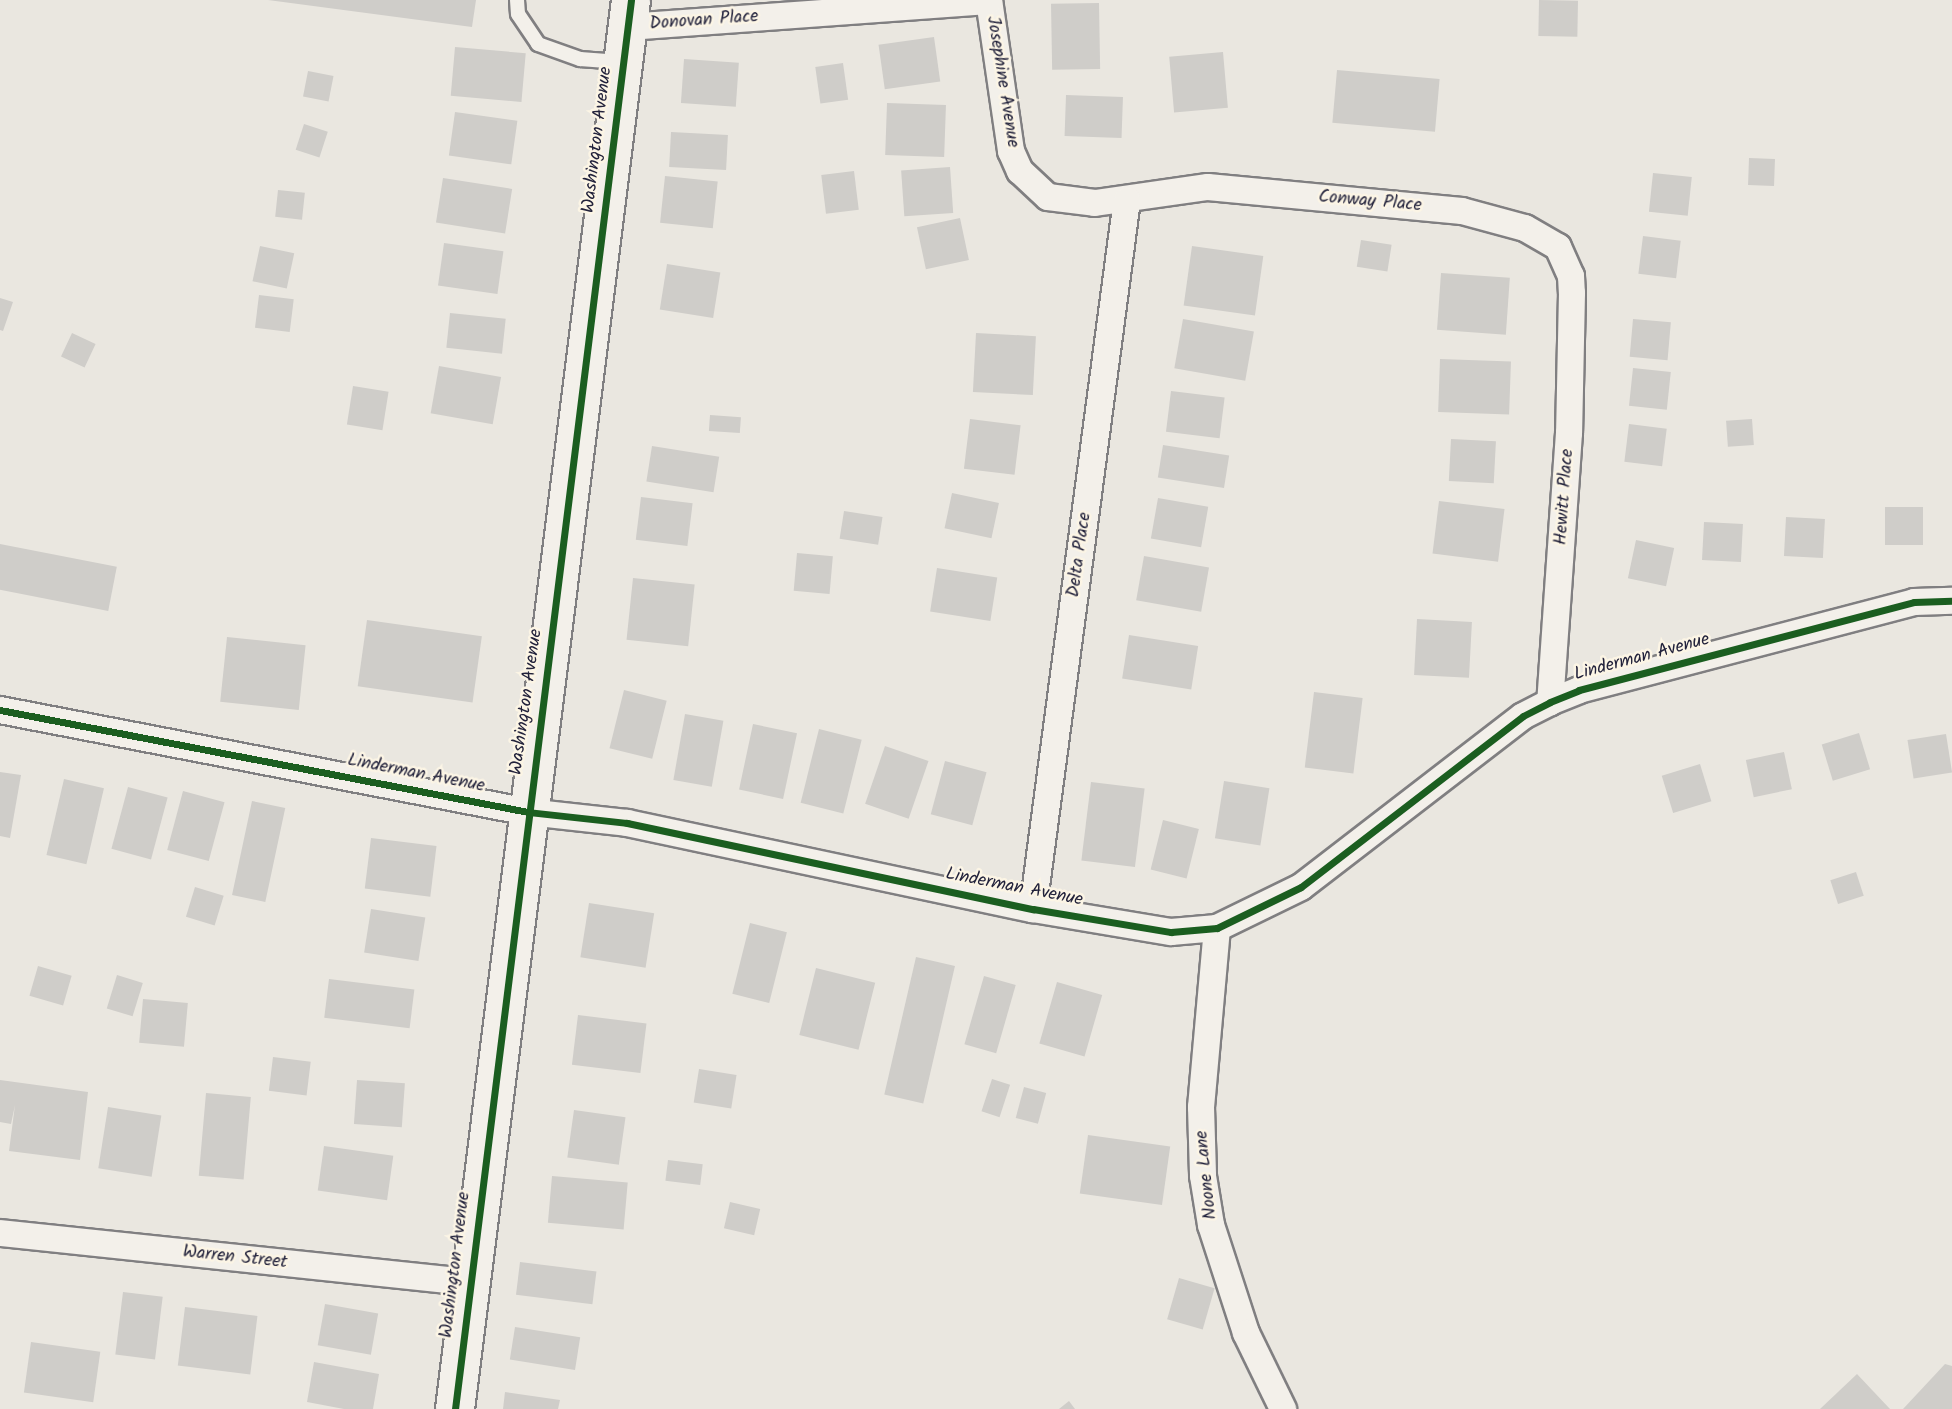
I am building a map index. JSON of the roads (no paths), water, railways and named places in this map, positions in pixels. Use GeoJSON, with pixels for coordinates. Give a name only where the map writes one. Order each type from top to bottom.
{"type":"FeatureCollection","features":[{"type":"Feature","properties":{"kind":"main road","name":"Washington Avenue"},"geometry":{"type":"LineString","coordinates":[[455,1409],[627,30]]}},
{"type":"Feature","properties":{"kind":"street","name":"Donovan Place"},"geometry":{"type":"LineString","coordinates":[[627,30],[989,0]]}},
{"type":"Feature","properties":{"kind":"street","name":"Josephine Avenue"},"geometry":{"type":"LineString","coordinates":[[989,0],[1011,151],[1020,171],[1048,197],[1095,203],[1127,200]]}},
{"type":"Feature","properties":{"kind":"street","name":"Conway Place"},"geometry":{"type":"LineString","coordinates":[[1127,200],[1208,187],[1462,211],[1525,228],[1558,247],[1571,276],[1573,293]]}},
{"type":"Feature","properties":{"kind":"street","name":"Delta Place"},"geometry":{"type":"LineString","coordinates":[[1033,909],[1127,200]]}},
{"type":"Feature","properties":{"kind":"street","name":"Hewitt Place"},"geometry":{"type":"LineString","coordinates":[[1550,702],[1569,433],[1573,293]]}},
{"type":"Feature","properties":{"kind":"street","name":"Linderman Avenue"},"geometry":{"type":"LineString","coordinates":[[0,710],[528,811],[627,823],[1033,909],[1171,932],[1217,928],[1301,887],[1523,716],[1550,702],[1579,690],[1914,602],[1952,601]]}},
{"type":"Feature","properties":{"kind":"street","name":"Noone Lane"},"geometry":{"type":"LineString","coordinates":[[1217,928],[1201,1107],[1203,1176],[1211,1225],[1246,1333],[1283,1409]]}},
{"type":"Feature","properties":{"kind":"street","name":"Warren Street"},"geometry":{"type":"LineString","coordinates":[[0,1233],[470,1282]]}},
{"type":"Feature","properties":{"kind":"lane"},"geometry":{"type":"LineString","coordinates":[[517,0],[518,14],[538,44],[580,59],[627,30]]}}]}
